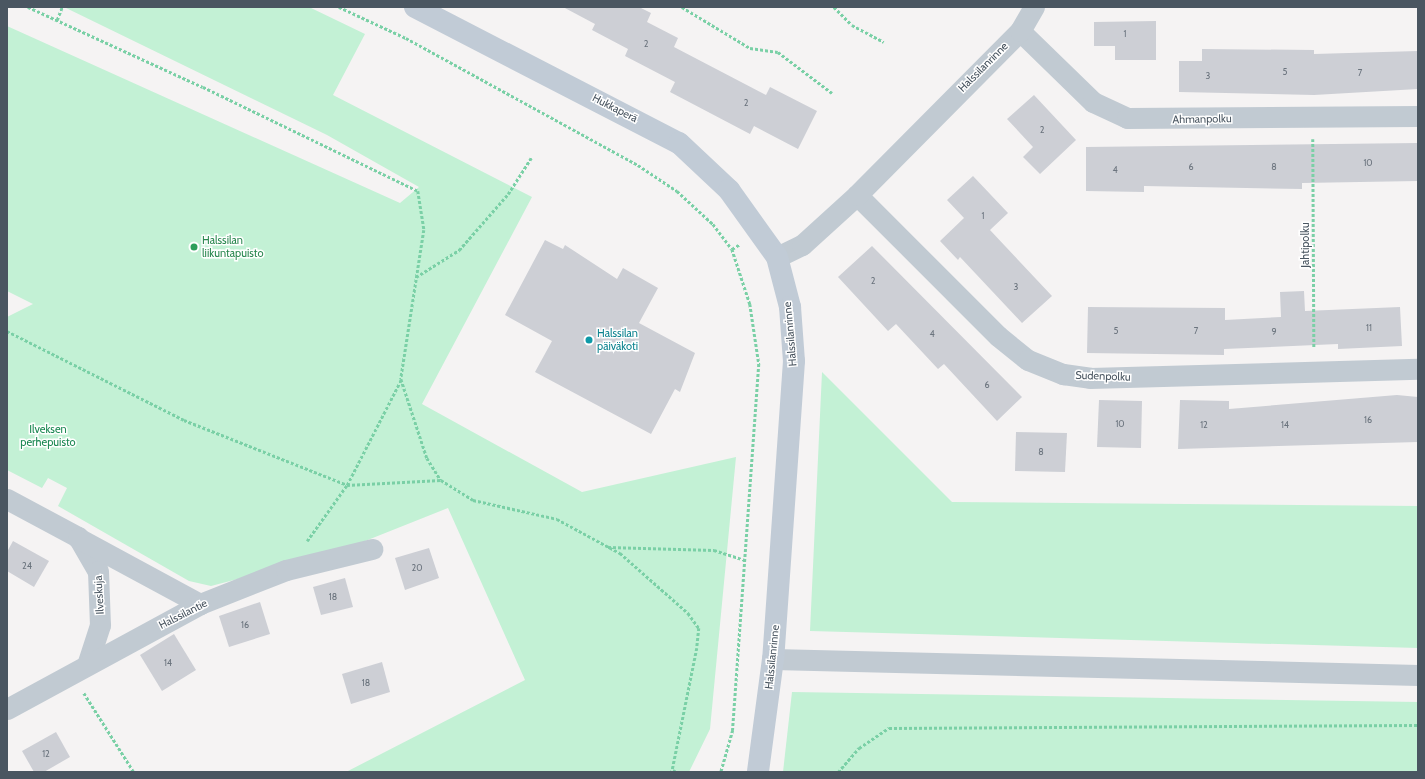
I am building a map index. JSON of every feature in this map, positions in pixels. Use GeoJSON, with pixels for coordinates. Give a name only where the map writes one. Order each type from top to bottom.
{"type":"FeatureCollection","features":[{"type":"Feature","properties":{"kind":"street","name":"Hukkaperä"},"geometry":{"type":"LineString","coordinates":[[415,7],[679,143],[729,190],[777,257]]}},
{"type":"Feature","properties":{"kind":"street","name":"Halssilanrinne"},"geometry":{"type":"LineString","coordinates":[[758,772],[773,659],[794,361],[790,307],[777,257],[802,245],[857,195],[1020,31],[1034,7]]}},
{"type":"Feature","properties":{"kind":"street","name":"Ahmanpolku"},"geometry":{"type":"LineString","coordinates":[[1020,31],[1093,102],[1127,118],[1312,118],[1418,116]]}},
{"type":"Feature","properties":{"kind":"street","name":"Sudenpolku"},"geometry":{"type":"LineString","coordinates":[[857,195],[998,336],[1028,360],[1063,374],[1090,378],[1418,369]]}},
{"type":"Feature","properties":{"kind":"street"},"geometry":{"type":"LineString","coordinates":[[7,499],[200,604]]}},
{"type":"Feature","properties":{"kind":"street","name":"Ilveskuja"},"geometry":{"type":"LineString","coordinates":[[78,537],[98,571],[100,625],[80,669]]}},
{"type":"Feature","properties":{"kind":"street","name":"Halssilantie"},"geometry":{"type":"LineString","coordinates":[[7,709],[200,604],[286,570],[372,550]]}},
{"type":"Feature","properties":{"kind":"street"},"geometry":{"type":"LineString","coordinates":[[773,659],[1418,675]]}},
{"type":"Feature","properties":{"kind":"path"},"geometry":{"type":"LineString","coordinates":[[28,7],[418,191],[424,230],[402,379],[348,485],[286,570]]}},
{"type":"Feature","properties":{"kind":"path"},"geometry":{"type":"LineString","coordinates":[[57,20],[62,7]]}},
{"type":"Feature","properties":{"kind":"path"},"geometry":{"type":"LineString","coordinates":[[339,7],[406,38],[638,165],[703,214],[732,249],[750,304],[759,364],[733,730],[721,772]]}},
{"type":"Feature","properties":{"kind":"path"},"geometry":{"type":"LineString","coordinates":[[682,7],[750,48],[778,52],[832,92]]}},
{"type":"Feature","properties":{"kind":"path"},"geometry":{"type":"LineString","coordinates":[[834,7],[852,25],[884,42]]}},
{"type":"Feature","properties":{"kind":"path","name":"Jahtipolku"},"geometry":{"type":"LineString","coordinates":[[1312,118],[1314,373]]}},
{"type":"Feature","properties":{"kind":"path"},"geometry":{"type":"LineString","coordinates":[[416,278],[459,250],[508,194],[531,158]]}},
{"type":"Feature","properties":{"kind":"path"},"geometry":{"type":"LineString","coordinates":[[7,331],[184,420],[348,485],[441,480]]}},
{"type":"Feature","properties":{"kind":"path"},"geometry":{"type":"LineString","coordinates":[[402,379],[427,458],[441,480],[473,500],[557,519],[608,546],[682,608],[699,628],[673,771],[677,772]]}},
{"type":"Feature","properties":{"kind":"path"},"geometry":{"type":"LineString","coordinates":[[608,546],[714,550],[745,560]]}},
{"type":"Feature","properties":{"kind":"path"},"geometry":{"type":"LineString","coordinates":[[80,669],[134,772]]}},
{"type":"Feature","properties":{"kind":"path"},"geometry":{"type":"LineString","coordinates":[[838,772],[859,748],[889,728],[1418,724]]}},
{"type":"Feature","properties":{"kind":"green space","name":"Ilveksen perhepuisto"},"geometry":{"type":"Polygon","coordinates":[[[64,7],[309,7],[365,34],[333,95],[532,197],[422,404],[582,492],[736,457],[710,729],[689,772],[346,772],[525,680],[448,508],[330,555],[211,586],[189,581],[58,506],[67,488],[48,478],[42,488],[7,470],[7,317],[33,304],[7,291],[7,26],[400,203],[419,187],[327,135],[64,7]]]}},
{"type":"Feature","properties":{"kind":"green space"},"geometry":{"type":"Polygon","coordinates":[[[822,372],[952,502],[1418,506],[1418,648],[810,631],[822,372]]]}},
{"type":"Feature","properties":{"kind":"green space"},"geometry":{"type":"Polygon","coordinates":[[[792,692],[1418,702],[1418,772],[783,772],[792,692]]]}},
{"type":"Feature","properties":{"kind":"building"},"geometry":{"type":"Polygon","coordinates":[[[563,7],[639,7],[651,13],[647,22],[678,38],[674,47],[766,95],[770,87],[817,111],[798,149],[754,126],[750,134],[670,92],[675,82],[625,56],[628,49],[592,30],[595,24],[563,7]]]}},
{"type":"Feature","properties":{"kind":"building"},"geometry":{"type":"Polygon","coordinates":[[[1156,21],[1156,60],[1115,60],[1115,46],[1094,46],[1094,22],[1156,21]]]}},
{"type":"Feature","properties":{"kind":"building"},"geometry":{"type":"Polygon","coordinates":[[[1202,49],[1314,50],[1314,54],[1418,51],[1418,89],[1314,95],[1179,92],[1179,61],[1202,61],[1202,49]]]}},
{"type":"Feature","properties":{"kind":"building"},"geometry":{"type":"Polygon","coordinates":[[[1034,95],[1076,140],[1040,174],[1023,157],[1033,147],[1007,119],[1034,95]]]}},
{"type":"Feature","properties":{"kind":"building"},"geometry":{"type":"Polygon","coordinates":[[[1418,143],[1418,181],[1302,183],[1302,189],[1144,186],[1144,192],[1086,191],[1086,147],[1418,143]]]}},
{"type":"Feature","properties":{"kind":"building"},"geometry":{"type":"Polygon","coordinates":[[[973,176],[1008,213],[990,230],[1052,296],[1022,323],[960,257],[958,260],[940,241],[964,218],[947,200],[973,176]]]}},
{"type":"Feature","properties":{"kind":"building","name":"Halssilan päiväkoti"},"geometry":{"type":"Polygon","coordinates":[[[545,240],[563,249],[565,245],[617,279],[623,268],[658,288],[639,323],[695,353],[680,392],[675,389],[651,434],[535,372],[552,341],[505,315],[545,240]]]}},
{"type":"Feature","properties":{"kind":"building"},"geometry":{"type":"Polygon","coordinates":[[[872,246],[1022,397],[997,421],[944,364],[938,369],[896,324],[888,331],[838,277],[872,246]]]}},
{"type":"Feature","properties":{"kind":"building"},"geometry":{"type":"Polygon","coordinates":[[[1304,291],[1305,311],[1400,307],[1402,346],[1338,349],[1338,344],[1224,349],[1224,355],[1087,353],[1088,307],[1225,308],[1225,320],[1281,317],[1280,292],[1304,291]]]}},
{"type":"Feature","properties":{"kind":"building"},"geometry":{"type":"Polygon","coordinates":[[[1397,395],[1418,397],[1418,442],[1178,449],[1180,400],[1229,401],[1229,409],[1397,395]]]}},
{"type":"Feature","properties":{"kind":"building"},"geometry":{"type":"Polygon","coordinates":[[[1099,400],[1142,401],[1141,448],[1097,447],[1099,400]]]}},
{"type":"Feature","properties":{"kind":"building"},"geometry":{"type":"Polygon","coordinates":[[[1016,432],[1067,433],[1065,472],[1015,471],[1016,432]]]}},
{"type":"Feature","properties":{"kind":"building"},"geometry":{"type":"Polygon","coordinates":[[[13,541],[49,561],[34,587],[7,571],[7,552],[13,541]]]}},
{"type":"Feature","properties":{"kind":"building"},"geometry":{"type":"Polygon","coordinates":[[[429,548],[439,578],[405,590],[395,558],[429,548]]]}},
{"type":"Feature","properties":{"kind":"building"},"geometry":{"type":"Polygon","coordinates":[[[345,578],[353,607],[321,615],[313,587],[345,578]]]}},
{"type":"Feature","properties":{"kind":"building"},"geometry":{"type":"Polygon","coordinates":[[[260,602],[270,634],[229,647],[219,616],[260,602]]]}},
{"type":"Feature","properties":{"kind":"building"},"geometry":{"type":"Polygon","coordinates":[[[174,634],[196,670],[162,691],[140,655],[174,634]]]}},
{"type":"Feature","properties":{"kind":"building"},"geometry":{"type":"Polygon","coordinates":[[[382,662],[390,692],[351,704],[342,674],[382,662]]]}},
{"type":"Feature","properties":{"kind":"building"},"geometry":{"type":"Polygon","coordinates":[[[56,732],[70,757],[44,772],[34,772],[22,751],[56,732]]]}},
{"type":"Feature","properties":{"kind":"place","name":"Halssilan liikuntapuisto"},"geometry":{"type":"Point","coordinates":[194,247]}},
{"type":"Feature","properties":{"kind":"place","name":"Halssilan päiväkoti"},"geometry":{"type":"Point","coordinates":[589,340]}}]}
